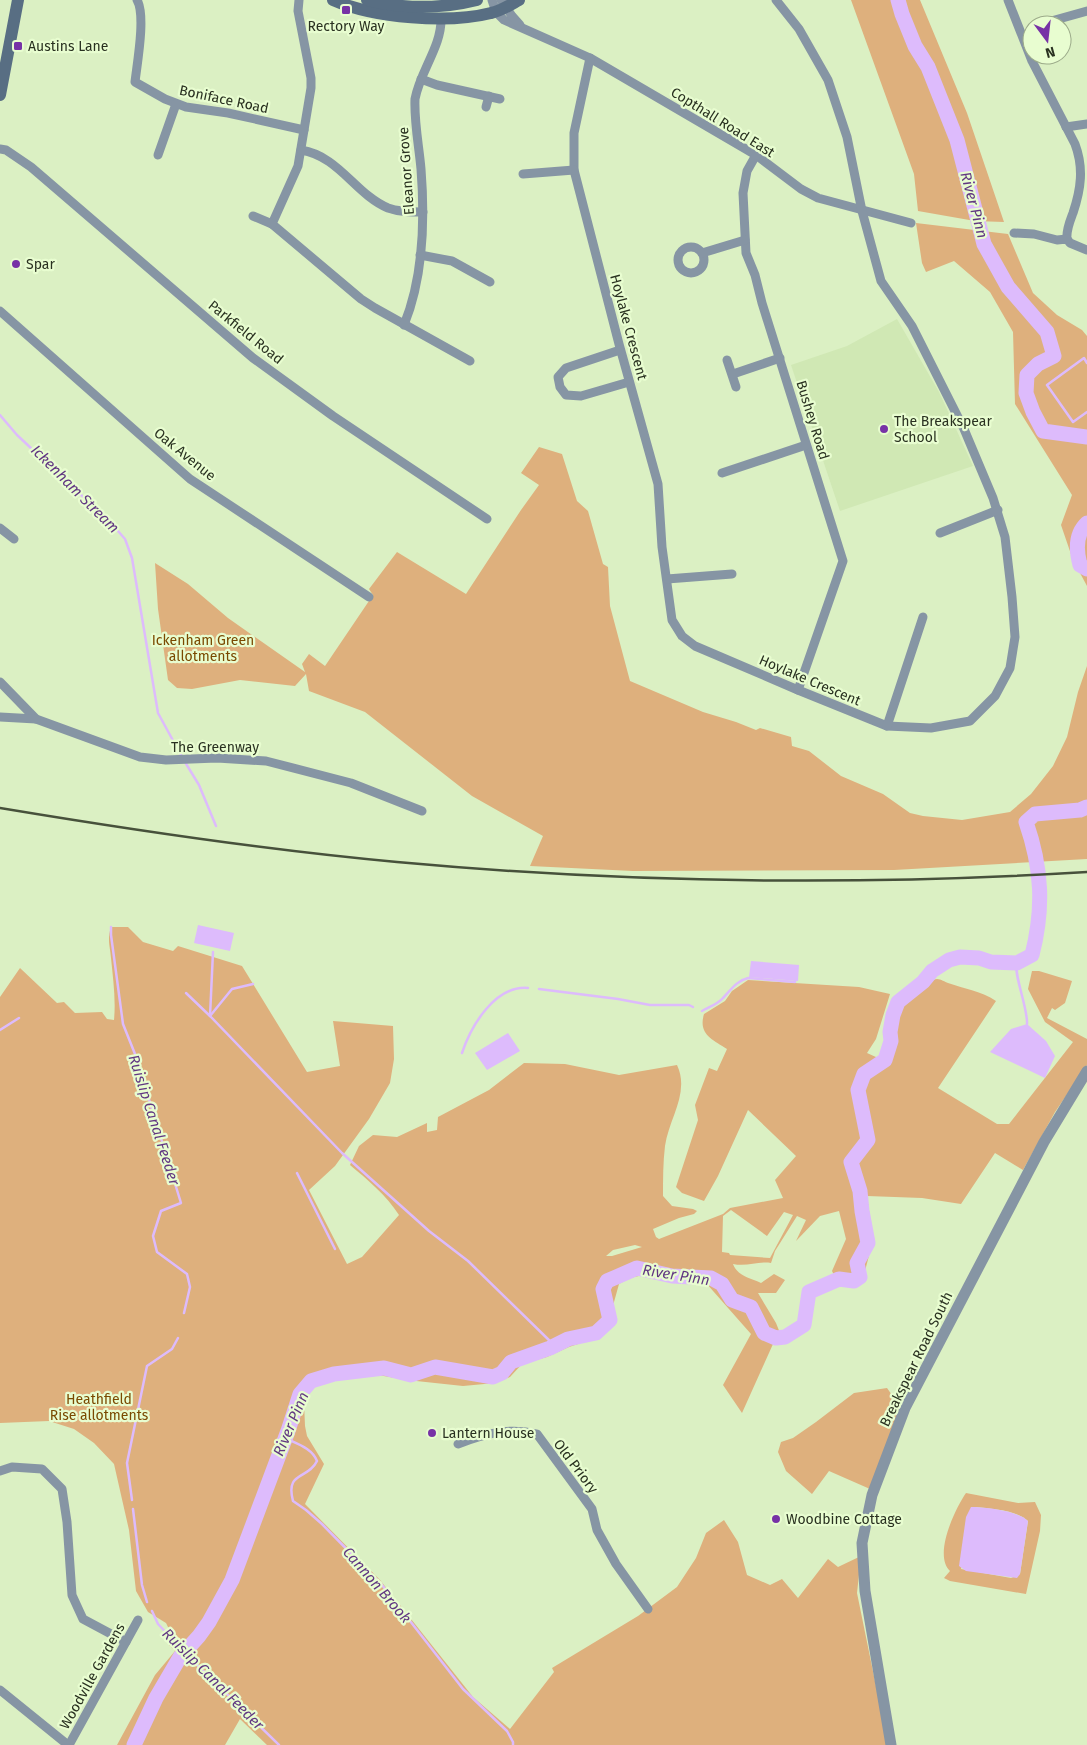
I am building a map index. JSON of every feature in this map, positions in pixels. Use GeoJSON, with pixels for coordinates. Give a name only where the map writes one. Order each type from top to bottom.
{"type":"FeatureCollection","features":[{"type":"Feature","properties":{"kind":"main road"},"geometry":{"type":"LineString","coordinates":[[0,95],[2,68],[18,0]]}},
{"type":"Feature","properties":{"kind":"main road"},"geometry":{"type":"LineString","coordinates":[[333,0],[373,13],[441,18],[464,17],[519,0]]}},
{"type":"Feature","properties":{"kind":"main road"},"geometry":{"type":"LineString","coordinates":[[366,0],[386,3],[450,6],[477,0]]}},
{"type":"Feature","properties":{"kind":"street","name":"Boniface Road"},"geometry":{"type":"LineString","coordinates":[[137,0],[140,4],[141,18],[134,82],[176,104],[228,113],[304,130]]}},
{"type":"Feature","properties":{"kind":"street"},"geometry":{"type":"LineString","coordinates":[[272,224],[296,171],[311,83],[298,11],[298,0]]}},
{"type":"Feature","properties":{"kind":"street","name":"Hoylake Crescent"},"geometry":{"type":"LineString","coordinates":[[590,58],[574,133],[574,170],[620,350],[658,484],[662,547],[672,620],[682,636],[695,646],[887,726],[931,728],[970,721],[995,696],[1010,668],[1015,637],[1005,537],[998,510],[964,429],[912,326],[881,281],[862,211],[847,137],[828,80],[798,29],[776,0]]}},
{"type":"Feature","properties":{"kind":"street"},"geometry":{"type":"LineString","coordinates":[[1008,0],[1032,62],[1078,151],[1081,173],[1080,189],[1067,230],[1067,239],[1070,243],[1087,250]]}},
{"type":"Feature","properties":{"kind":"street","name":"Copthall Road East"},"geometry":{"type":"LineString","coordinates":[[498,5],[526,29],[590,58],[756,155],[801,189],[818,198],[911,224]]}},
{"type":"Feature","properties":{"kind":"street"},"geometry":{"type":"LineString","coordinates":[[1072,15],[1087,11]]}},
{"type":"Feature","properties":{"kind":"street","name":"Eleanor Grove"},"geometry":{"type":"LineString","coordinates":[[404,325],[414,294],[420,254],[423,212],[415,105],[416,94],[440,32],[441,18]]}},
{"type":"Feature","properties":{"kind":"street"},"geometry":{"type":"LineString","coordinates":[[421,79],[437,85],[500,99]]}},
{"type":"Feature","properties":{"kind":"street"},"geometry":{"type":"LineString","coordinates":[[486,107],[489,96]]}},
{"type":"Feature","properties":{"kind":"street"},"geometry":{"type":"LineString","coordinates":[[158,155],[176,104]]}},
{"type":"Feature","properties":{"kind":"street"},"geometry":{"type":"LineString","coordinates":[[1066,127],[1087,124]]}},
{"type":"Feature","properties":{"kind":"street","name":"Parkfield Road"},"geometry":{"type":"LineString","coordinates":[[0,148],[31,167],[253,358],[333,416],[488,519]]}},
{"type":"Feature","properties":{"kind":"street"},"geometry":{"type":"LineString","coordinates":[[301,150],[321,156],[373,199],[386,207],[401,211],[423,212]]}},
{"type":"Feature","properties":{"kind":"street","name":"Bushey Road"},"geometry":{"type":"LineString","coordinates":[[756,155],[747,170],[743,193],[746,253],[755,275],[762,303],[843,561],[798,690]]}},
{"type":"Feature","properties":{"kind":"street"},"geometry":{"type":"LineString","coordinates":[[523,174],[574,170]]}},
{"type":"Feature","properties":{"kind":"street"},"geometry":{"type":"LineString","coordinates":[[253,216],[272,224],[361,299],[470,361]]}},
{"type":"Feature","properties":{"kind":"street"},"geometry":{"type":"LineString","coordinates":[[1014,233],[1034,234],[1057,240],[1067,239]]}},
{"type":"Feature","properties":{"kind":"street"},"geometry":{"type":"LineString","coordinates":[[702,253],[745,240]]}},
{"type":"Feature","properties":{"kind":"street"},"geometry":{"type":"LineString","coordinates":[[420,254],[452,261],[490,282]]}},
{"type":"Feature","properties":{"kind":"street","name":"Oak Avenue"},"geometry":{"type":"LineString","coordinates":[[0,311],[190,478],[369,597]]}},
{"type":"Feature","properties":{"kind":"street"},"geometry":{"type":"LineString","coordinates":[[620,350],[566,368],[558,377],[560,386],[566,395],[581,396],[629,382]]}},
{"type":"Feature","properties":{"kind":"street"},"geometry":{"type":"LineString","coordinates":[[733,374],[780,358]]}},
{"type":"Feature","properties":{"kind":"street"},"geometry":{"type":"LineString","coordinates":[[727,360],[736,387]]}},
{"type":"Feature","properties":{"kind":"street"},"geometry":{"type":"LineString","coordinates":[[722,474],[806,445]]}},
{"type":"Feature","properties":{"kind":"street"},"geometry":{"type":"LineString","coordinates":[[940,533],[998,510]]}},
{"type":"Feature","properties":{"kind":"street"},"geometry":{"type":"LineString","coordinates":[[0,528],[14,539]]}},
{"type":"Feature","properties":{"kind":"street"},"geometry":{"type":"LineString","coordinates":[[667,579],[732,574]]}},
{"type":"Feature","properties":{"kind":"street"},"geometry":{"type":"LineString","coordinates":[[887,726],[923,617]]}},
{"type":"Feature","properties":{"kind":"street","name":"The Greenway"},"geometry":{"type":"LineString","coordinates":[[0,682],[36,719]]}},
{"type":"Feature","properties":{"kind":"street","name":"The Greenway"},"geometry":{"type":"LineString","coordinates":[[0,717],[36,719],[140,757],[157,760],[227,758],[266,761],[286,765],[351,783],[422,811]]}},
{"type":"Feature","properties":{"kind":"street","name":"Breakspear Road South"},"geometry":{"type":"LineString","coordinates":[[891,1745],[865,1591],[862,1544],[872,1495],[905,1408],[1044,1142],[1087,1071]]}},
{"type":"Feature","properties":{"kind":"street","name":"Old Priory"},"geometry":{"type":"LineString","coordinates":[[458,1444],[476,1437],[503,1431],[537,1434],[592,1510],[597,1530],[616,1564],[648,1610]]}},
{"type":"Feature","properties":{"kind":"street"},"geometry":{"type":"LineString","coordinates":[[0,1471],[12,1467],[42,1469],[62,1489],[67,1522],[72,1595],[82,1619],[126,1642]]}},
{"type":"Feature","properties":{"kind":"street","name":"Woodville Gardens"},"geometry":{"type":"LineString","coordinates":[[68,1745],[138,1620]]}},
{"type":"Feature","properties":{"kind":"street"},"geometry":{"type":"LineString","coordinates":[[0,1690],[68,1745]]}},
{"type":"Feature","properties":{"kind":"shaded area","name":"The Breakspear School"},"geometry":{"type":"Polygon","coordinates":[[[897,319],[939,392],[973,466],[840,511],[791,365],[847,346],[897,319]]]}},
{"type":"Feature","properties":{"kind":"shaded area"},"geometry":{"type":"Polygon","coordinates":[[[198,925],[234,933],[230,951],[194,943],[198,925]]]}},
{"type":"Feature","properties":{"kind":"shaded area"},"geometry":{"type":"Polygon","coordinates":[[[751,961],[799,965],[798,981],[749,977],[751,961]]]}},
{"type":"Feature","properties":{"kind":"shaded area"},"geometry":{"type":"Polygon","coordinates":[[[1027,1024],[1046,1041],[1055,1056],[1045,1078],[990,1052],[1011,1029],[1027,1024]]]}},
{"type":"Feature","properties":{"kind":"shaded area"},"geometry":{"type":"Polygon","coordinates":[[[508,1033],[520,1051],[487,1070],[475,1053],[508,1033]]]}},
{"type":"Feature","properties":{"kind":"shaded area"},"geometry":{"type":"Polygon","coordinates":[[[971,1507],[1010,1512],[1028,1521],[1020,1574],[1017,1578],[966,1571],[959,1566],[966,1517],[971,1507]]]}},
{"type":"Feature","properties":{"kind":"green space"},"geometry":{"type":"Polygon","coordinates":[[[851,0],[920,0],[967,113],[1004,222],[975,221],[918,211],[914,174],[851,0]]]}},
{"type":"Feature","properties":{"kind":"green space"},"geometry":{"type":"Polygon","coordinates":[[[916,223],[1008,234],[1033,293],[1057,315],[1082,330],[1087,336],[1087,586],[1073,560],[1061,525],[1072,495],[1015,404],[1013,332],[990,292],[954,261],[926,272],[922,263],[916,223]]]}},
{"type":"Feature","properties":{"kind":"green space","name":"Ickenham Green allotments"},"geometry":{"type":"Polygon","coordinates":[[[539,447],[562,454],[577,501],[588,511],[603,564],[608,567],[610,606],[630,681],[703,712],[756,730],[760,728],[791,737],[792,746],[809,751],[841,776],[883,794],[910,813],[962,820],[1010,812],[1031,794],[1053,766],[1067,737],[1078,692],[1087,666],[1087,859],[894,870],[633,871],[530,866],[543,836],[472,796],[365,712],[309,691],[306,674],[295,686],[240,680],[192,689],[177,688],[168,680],[158,609],[155,563],[188,584],[228,618],[305,672],[302,664],[309,654],[325,666],[373,595],[369,589],[397,552],[466,594],[539,485],[521,473],[539,447]]]}},
{"type":"Feature","properties":{"kind":"green space","name":"Heathfield Rise allotments"},"geometry":{"type":"Polygon","coordinates":[[[111,927],[128,927],[143,942],[173,951],[178,946],[242,966],[307,1072],[340,1066],[333,1021],[393,1026],[394,1059],[390,1083],[369,1119],[335,1166],[309,1190],[347,1264],[362,1257],[399,1215],[383,1194],[350,1165],[359,1146],[373,1135],[397,1137],[427,1123],[427,1132],[437,1130],[438,1117],[489,1090],[524,1063],[565,1064],[619,1075],[677,1065],[680,1075],[680,1096],[665,1146],[663,1196],[672,1206],[697,1211],[694,1214],[653,1229],[656,1237],[659,1239],[723,1214],[730,1208],[783,1198],[775,1180],[796,1156],[748,1110],[718,1176],[704,1201],[682,1193],[676,1187],[698,1120],[695,1105],[709,1068],[717,1071],[727,1049],[712,1039],[705,1031],[703,1026],[704,1014],[725,1001],[732,991],[748,980],[859,987],[890,994],[876,1039],[867,1053],[887,1062],[892,1046],[897,1011],[912,993],[925,983],[938,979],[979,992],[996,1001],[938,1088],[997,1124],[1009,1124],[1073,1042],[1045,1022],[1028,989],[1032,971],[1039,971],[1072,981],[1065,1003],[1055,1010],[1052,1008],[1047,1018],[1087,1039],[1087,1065],[1055,1112],[1023,1170],[995,1153],[961,1204],[922,1198],[867,1196],[873,1240],[864,1280],[855,1285],[839,1285],[832,1271],[846,1239],[839,1211],[820,1216],[796,1241],[806,1220],[797,1216],[775,1251],[771,1263],[733,1264],[738,1272],[761,1283],[774,1274],[785,1280],[776,1293],[758,1293],[776,1323],[784,1343],[773,1344],[742,1413],[723,1385],[751,1334],[706,1283],[656,1279],[643,1275],[630,1278],[619,1284],[614,1302],[614,1324],[599,1337],[547,1357],[522,1364],[510,1377],[495,1383],[463,1386],[372,1374],[340,1380],[326,1380],[314,1385],[304,1402],[307,1436],[324,1464],[305,1504],[380,1580],[473,1697],[510,1729],[554,1672],[552,1668],[638,1616],[677,1587],[696,1558],[706,1533],[724,1520],[738,1542],[747,1575],[770,1585],[782,1579],[798,1598],[828,1559],[838,1567],[861,1556],[857,1593],[888,1745],[267,1745],[240,1719],[225,1745],[117,1745],[155,1675],[175,1651],[169,1645],[171,1633],[166,1623],[148,1612],[136,1591],[129,1530],[114,1464],[94,1443],[74,1429],[49,1421],[0,1423],[0,997],[20,968],[57,1003],[64,1002],[75,1013],[102,1012],[107,1019],[114,1020],[113,973],[109,942],[111,927]],[[731,1210],[723,1216],[722,1252],[729,1253],[730,1255],[770,1258],[793,1215],[784,1212],[767,1236],[731,1210]],[[635,1245],[613,1250],[606,1256],[642,1247],[635,1245]]]}},
{"type":"Feature","properties":{"kind":"green space"},"geometry":{"type":"Polygon","coordinates":[[[887,1388],[904,1412],[870,1489],[829,1471],[812,1494],[786,1471],[778,1452],[781,1442],[793,1438],[854,1393],[887,1388]]]}},
{"type":"Feature","properties":{"kind":"green space"},"geometry":{"type":"Polygon","coordinates":[[[966,1493],[1018,1503],[1035,1502],[1041,1515],[1040,1531],[1026,1594],[950,1581],[944,1578],[950,1571],[945,1564],[945,1544],[952,1520],[966,1493]],[[976,1507],[961,1569],[1011,1578],[1020,1574],[1028,1521],[1011,1512],[976,1507]]]}},
{"type":"Feature","properties":{"kind":"waterway","name":"River Pinn"},"geometry":{"type":"LineString","coordinates":[[898,0],[915,46],[928,67],[957,140],[984,244],[1008,287],[1047,332],[1054,356],[1038,364],[1027,375],[1026,393],[1033,412],[1043,431],[1087,437]]}},
{"type":"Feature","properties":{"kind":"waterway"},"geometry":{"type":"LineString","coordinates":[[1087,363],[1084,358],[1047,385],[1073,422],[1087,412]]}},
{"type":"Feature","properties":{"kind":"waterway","name":"Ickenham Stream"},"geometry":{"type":"LineString","coordinates":[[0,415],[17,435],[111,523],[125,539],[132,558],[158,713],[182,757]]}},
{"type":"Feature","properties":{"kind":"waterway","name":"River Pinn"},"geometry":{"type":"LineString","coordinates":[[1087,523],[1080,532],[1077,548],[1080,565],[1087,569]]}},
{"type":"Feature","properties":{"kind":"waterway","name":"Ickenham Stream"},"geometry":{"type":"LineString","coordinates":[[185,762],[199,785],[216,826]]}},
{"type":"Feature","properties":{"kind":"waterway","name":"River Pinn"},"geometry":{"type":"LineString","coordinates":[[134,1745],[156,1698],[180,1657],[209,1622],[232,1580],[300,1394],[311,1381],[334,1374],[384,1368],[411,1375],[435,1367],[493,1377],[502,1373],[511,1362],[550,1348],[568,1339],[596,1333],[610,1320],[603,1289],[607,1281],[637,1268],[672,1276],[711,1278],[722,1284],[732,1300],[751,1307],[764,1333],[776,1338],[785,1337],[804,1325],[809,1292],[839,1279],[854,1281],[860,1277],[857,1263],[868,1243],[860,1191],[851,1162],[868,1140],[858,1090],[864,1074],[885,1060],[891,1041],[890,1032],[893,1015],[898,1002],[923,982],[932,971],[949,960],[960,957],[979,958],[991,962],[1017,963],[1032,955],[1036,938],[1040,888],[1035,856],[1026,822],[1035,814],[1080,810],[1087,807]]}},
{"type":"Feature","properties":{"kind":"waterway","name":"Ruislip Canal Feeder"},"geometry":{"type":"LineString","coordinates":[[111,927],[123,1024],[135,1054],[181,1203],[161,1211],[153,1236],[157,1252],[187,1274],[190,1287],[184,1313]]}},
{"type":"Feature","properties":{"kind":"waterway"},"geometry":{"type":"LineString","coordinates":[[213,952],[210,1016],[342,1153],[429,1231],[468,1261],[555,1346]]}},
{"type":"Feature","properties":{"kind":"waterway"},"geometry":{"type":"LineString","coordinates":[[1017,963],[1016,968],[1027,1024]]}},
{"type":"Feature","properties":{"kind":"waterway"},"geometry":{"type":"LineString","coordinates":[[702,1011],[719,1002],[744,979],[795,981]]}},
{"type":"Feature","properties":{"kind":"waterway"},"geometry":{"type":"LineString","coordinates":[[186,993],[210,1016],[232,989],[253,984]]}},
{"type":"Feature","properties":{"kind":"waterway"},"geometry":{"type":"LineString","coordinates":[[462,1053],[471,1031],[486,1009],[495,1000],[505,993],[516,989],[528,988]]}},
{"type":"Feature","properties":{"kind":"waterway"},"geometry":{"type":"LineString","coordinates":[[539,989],[650,1005],[689,1005],[693,1007]]}},
{"type":"Feature","properties":{"kind":"waterway"},"geometry":{"type":"LineString","coordinates":[[0,1030],[19,1018]]}},
{"type":"Feature","properties":{"kind":"waterway"},"geometry":{"type":"LineString","coordinates":[[297,1173],[335,1249]]}},
{"type":"Feature","properties":{"kind":"waterway","name":"Ruislip Canal Feeder"},"geometry":{"type":"LineString","coordinates":[[132,1500],[127,1463],[147,1366],[172,1349],[178,1338]]}},
{"type":"Feature","properties":{"kind":"waterway","name":"Cannon Brook"},"geometry":{"type":"LineString","coordinates":[[285,1438],[308,1450],[317,1461],[313,1467],[295,1480],[291,1491],[293,1501],[322,1524],[382,1585],[463,1689],[507,1731],[513,1745]]}},
{"type":"Feature","properties":{"kind":"waterway","name":"Ruislip Canal Feeder"},"geometry":{"type":"LineString","coordinates":[[133,1509],[142,1585],[147,1602]]}},
{"type":"Feature","properties":{"kind":"waterway","name":"Ruislip Canal Feeder"},"geometry":{"type":"LineString","coordinates":[[152,1611],[158,1624],[189,1657],[279,1745]]}},
{"type":"Feature","properties":{"kind":"railway"},"geometry":{"type":"LineString","coordinates":[[0,808],[149,832],[297,852],[483,869],[655,878],[828,881],[1087,872]]}},
{"type":"Feature","properties":{"kind":"place","name":"Rectory Way"},"geometry":{"type":"Point","coordinates":[346,10]}},
{"type":"Feature","properties":{"kind":"place","name":"Austins Lane"},"geometry":{"type":"Point","coordinates":[18,46]}},
{"type":"Feature","properties":{"kind":"place","name":"Spar"},"geometry":{"type":"Point","coordinates":[16,264]}},
{"type":"Feature","properties":{"kind":"place","name":"The Breakspear School"},"geometry":{"type":"Point","coordinates":[884,429]}},
{"type":"Feature","properties":{"kind":"place","name":"Lantern House"},"geometry":{"type":"Point","coordinates":[432,1433]}},
{"type":"Feature","properties":{"kind":"place","name":"Woodbine Cottage"},"geometry":{"type":"Point","coordinates":[776,1519]}}]}
